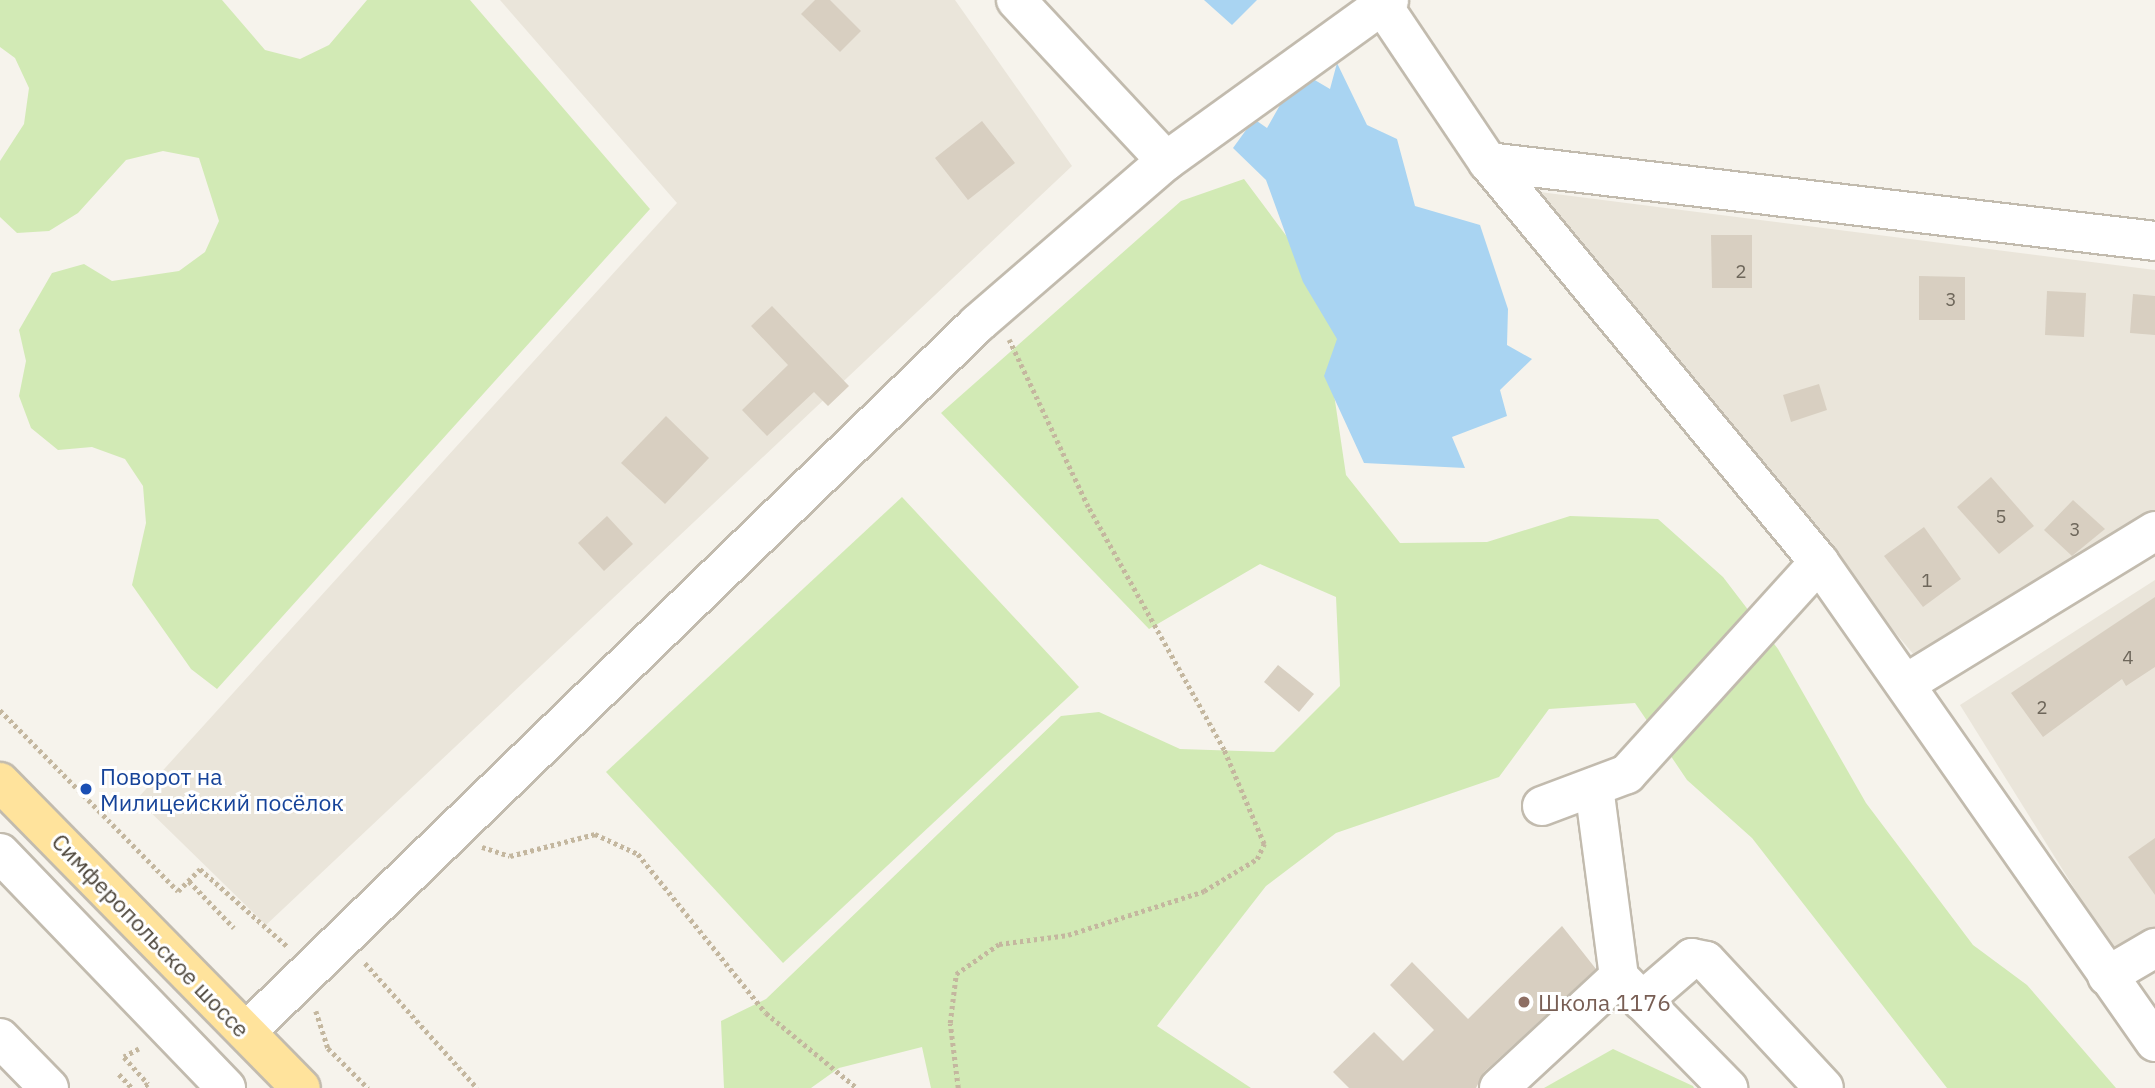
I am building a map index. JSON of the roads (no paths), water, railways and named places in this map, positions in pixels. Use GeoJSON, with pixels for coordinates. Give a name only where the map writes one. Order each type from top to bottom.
{"type":"FeatureCollection","features":[{"type":"Feature","properties":{"kind":"main road","name":"Симферопольское шоссе"},"geometry":{"type":"LineString","coordinates":[[0,782],[301,1088]]}},
{"type":"Feature","properties":{"kind":"street"},"geometry":{"type":"LineString","coordinates":[[1016,0],[1166,161]]}},
{"type":"Feature","properties":{"kind":"street"},"geometry":{"type":"LineString","coordinates":[[246,1032],[310,967],[977,324],[1166,161],[1335,40],[1383,2],[1488,162],[1819,562],[1907,682],[2155,1042]]}},
{"type":"Feature","properties":{"kind":"street"},"geometry":{"type":"LineString","coordinates":[[1488,162],[2155,241]]}},
{"type":"Feature","properties":{"kind":"street"},"geometry":{"type":"LineString","coordinates":[[1907,682],[2155,531]]}},
{"type":"Feature","properties":{"kind":"street"},"geometry":{"type":"LineString","coordinates":[[1542,807],[1627,774],[1819,562]]}},
{"type":"Feature","properties":{"kind":"street"},"geometry":{"type":"LineString","coordinates":[[1594,787],[1631,989],[1728,1088]]}},
{"type":"Feature","properties":{"kind":"street"},"geometry":{"type":"LineString","coordinates":[[0,853],[208,1082]]}},
{"type":"Feature","properties":{"kind":"street"},"geometry":{"type":"LineString","coordinates":[[2107,976],[2155,948]]}},
{"type":"Feature","properties":{"kind":"street"},"geometry":{"type":"LineString","coordinates":[[1499,1088],[1631,989],[1692,958],[1706,961],[1824,1088]]}},
{"type":"Feature","properties":{"kind":"street"},"geometry":{"type":"LineString","coordinates":[[0,1038],[49,1088]]}},
{"type":"Feature","properties":{"kind":"water"},"geometry":{"type":"Polygon","coordinates":[[[1204,0],[1257,0],[1232,25],[1204,0]]]}},
{"type":"Feature","properties":{"kind":"water"},"geometry":{"type":"Polygon","coordinates":[[[1337,63],[1367,125],[1397,139],[1415,206],[1480,225],[1508,309],[1507,345],[1532,359],[1500,390],[1507,416],[1452,437],[1465,468],[1364,463],[1324,376],[1337,339],[1303,282],[1266,180],[1233,148],[1254,119],[1267,128],[1289,89],[1313,79],[1330,89],[1337,63]]]}},
{"type":"Feature","properties":{"kind":"place","name":"Поворот на Милицейский посёлок"},"geometry":{"type":"Point","coordinates":[86,789]}},
{"type":"Feature","properties":{"kind":"place","name":"Школа 1176"},"geometry":{"type":"Point","coordinates":[1524,1002]}}]}
